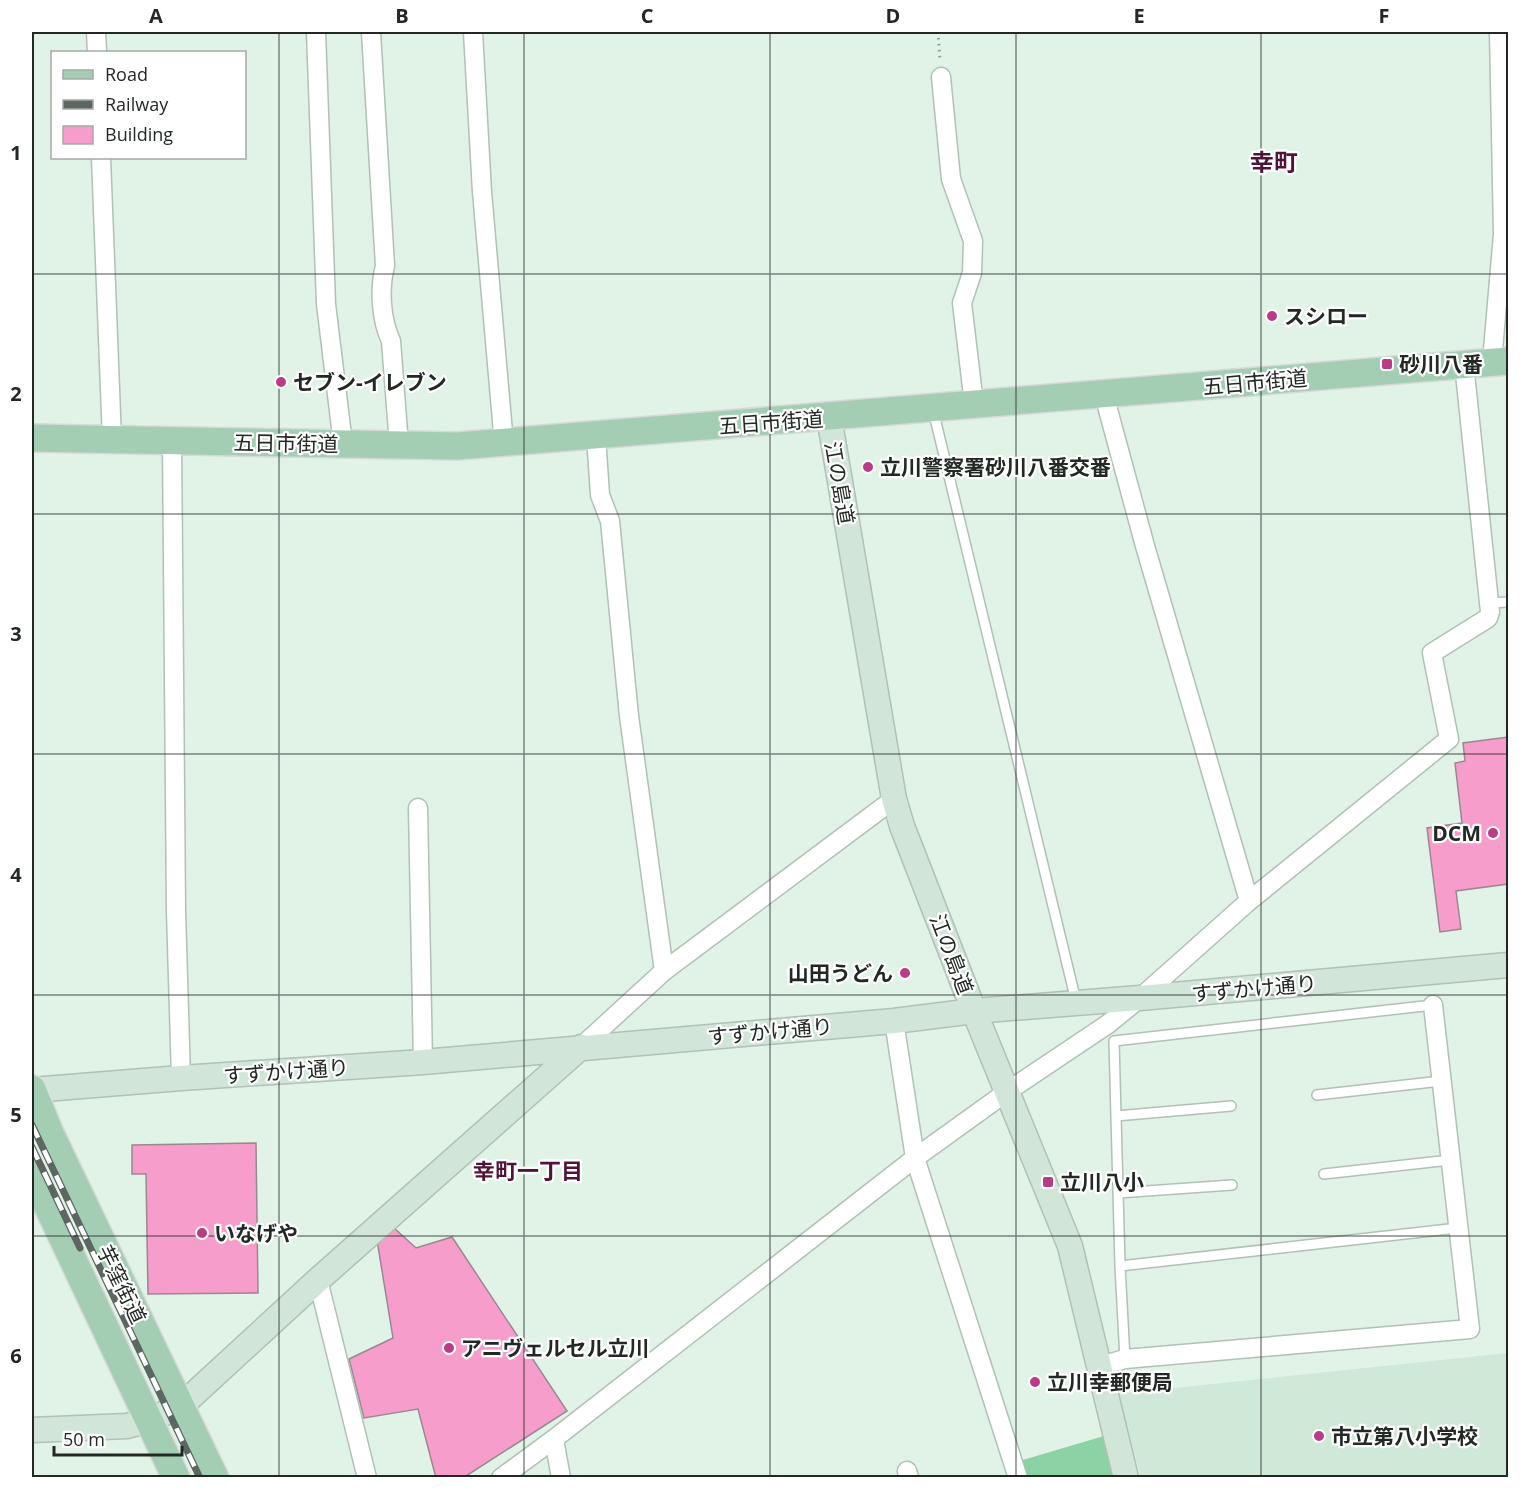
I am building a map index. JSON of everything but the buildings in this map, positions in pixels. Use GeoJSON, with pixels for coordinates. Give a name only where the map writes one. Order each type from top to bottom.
{"type":"FeatureCollection","features":[{"type":"Feature","properties":{"kind":"main road","name":"五日市街道"},"geometry":{"type":"LineString","coordinates":[[32,438],[457,446],[504,444],[1500,362]]}},
{"type":"Feature","properties":{"kind":"main road","name":"芋窪街道"},"geometry":{"type":"LineString","coordinates":[[32,1090],[50,1133],[215,1478]]}},
{"type":"Feature","properties":{"kind":"main road","name":"芋窪街道"},"geometry":{"type":"LineString","coordinates":[[32,1173],[176,1478]]}},
{"type":"Feature","properties":{"kind":"street"},"geometry":{"type":"LineString","coordinates":[[96,32],[97,51]]}},
{"type":"Feature","properties":{"kind":"street"},"geometry":{"type":"LineString","coordinates":[[316,32],[326,304],[343,444]]}},
{"type":"Feature","properties":{"kind":"street"},"geometry":{"type":"LineString","coordinates":[[371,32],[385,266],[381,279],[385,329],[391,341],[399,445]]}},
{"type":"Feature","properties":{"kind":"street"},"geometry":{"type":"LineString","coordinates":[[473,32],[482,192],[504,444]]}},
{"type":"Feature","properties":{"kind":"street"},"geometry":{"type":"LineString","coordinates":[[1499,32],[1503,234],[1500,362]]}},
{"type":"Feature","properties":{"kind":"street"},"geometry":{"type":"LineString","coordinates":[[940,77],[951,179],[973,241],[972,273],[962,303],[974,404]]}},
{"type":"Feature","properties":{"kind":"street"},"geometry":{"type":"LineString","coordinates":[[101,159],[112,440]]}},
{"type":"Feature","properties":{"kind":"street"},"geometry":{"type":"LineString","coordinates":[[501,1478],[915,1158],[1008,1091],[1108,1024],[1249,902],[1449,739],[1432,653],[1488,618],[1490,603],[1464,364]]}},
{"type":"Feature","properties":{"kind":"street"},"geometry":{"type":"LineString","coordinates":[[1104,395],[1145,546],[1249,902]]}},
{"type":"Feature","properties":{"kind":"street","name":"江の島道"},"geometry":{"type":"LineString","coordinates":[[829,417],[894,800],[974,1011],[1070,1246],[1126,1478]]}},
{"type":"Feature","properties":{"kind":"street"},"geometry":{"type":"LineString","coordinates":[[596,436],[600,495],[610,521],[629,716],[664,971]]}},
{"type":"Feature","properties":{"kind":"street"},"geometry":{"type":"LineString","coordinates":[[172,441],[176,911],[181,1078]]}},
{"type":"Feature","properties":{"kind":"street"},"geometry":{"type":"LineString","coordinates":[[32,1430],[127,1426],[149,1420],[181,1406],[318,1280],[582,1047],[664,971],[894,800]]}},
{"type":"Feature","properties":{"kind":"street"},"geometry":{"type":"LineString","coordinates":[[418,808],[423,1062]]}},
{"type":"Feature","properties":{"kind":"street","name":"すずかけ通り"},"geometry":{"type":"LineString","coordinates":[[32,1090],[423,1062],[1509,965]]}},
{"type":"Feature","properties":{"kind":"street"},"geometry":{"type":"LineString","coordinates":[[1100,1366],[1125,1359],[1470,1329],[1433,1005]]}},
{"type":"Feature","properties":{"kind":"street"},"geometry":{"type":"LineString","coordinates":[[894,1021],[915,1158],[1018,1478]]}},
{"type":"Feature","properties":{"kind":"street"},"geometry":{"type":"LineString","coordinates":[[318,1280],[366,1478]]}},
{"type":"Feature","properties":{"kind":"street"},"geometry":{"type":"LineString","coordinates":[[554,1439],[561,1478]]}},
{"type":"Feature","properties":{"kind":"lane"},"geometry":{"type":"LineString","coordinates":[[932,408],[1076,1002]]}},
{"type":"Feature","properties":{"kind":"lane"},"geometry":{"type":"LineString","coordinates":[[1490,603],[1509,602]]}},
{"type":"Feature","properties":{"kind":"lane"},"geometry":{"type":"LineString","coordinates":[[1125,1359],[1114,1041],[1433,1005]]}},
{"type":"Feature","properties":{"kind":"lane"},"geometry":{"type":"LineString","coordinates":[[1317,1095],[1441,1081]]}},
{"type":"Feature","properties":{"kind":"lane"},"geometry":{"type":"LineString","coordinates":[[1116,1116],[1231,1106]]}},
{"type":"Feature","properties":{"kind":"lane"},"geometry":{"type":"LineString","coordinates":[[1323,1174],[1450,1160]]}},
{"type":"Feature","properties":{"kind":"lane"},"geometry":{"type":"LineString","coordinates":[[1118,1193],[1232,1185]]}},
{"type":"Feature","properties":{"kind":"lane"},"geometry":{"type":"LineString","coordinates":[[1120,1266],[1458,1228]]}},
{"type":"Feature","properties":{"kind":"path"},"geometry":{"type":"LineString","coordinates":[[938,32],[940,77]]}},
{"type":"Feature","properties":{"kind":"shaded area","name":"市立第八小学校"},"geometry":{"type":"Polygon","coordinates":[[[1508,1353],[1508,1477],[1141,1477],[1118,1394],[1508,1353]]]}},
{"type":"Feature","properties":{"kind":"green space"},"geometry":{"type":"Polygon","coordinates":[[[1104,1436],[1114,1477],[1022,1477],[1016,1462],[1104,1436]]]}},
{"type":"Feature","properties":{"kind":"railway"},"geometry":{"type":"LineString","coordinates":[[32,1125],[200,1478]]}},
{"type":"Feature","properties":{"kind":"railway"},"geometry":{"type":"LineString","coordinates":[[32,1147],[80,1248]]}},
{"type":"Feature","properties":{"kind":"place","name":"スシロー"},"geometry":{"type":"Point","coordinates":[1272,316]}},
{"type":"Feature","properties":{"kind":"place","name":"砂川八番"},"geometry":{"type":"Point","coordinates":[1387,364]}},
{"type":"Feature","properties":{"kind":"place","name":"セブン-イレブン"},"geometry":{"type":"Point","coordinates":[281,382]}},
{"type":"Feature","properties":{"kind":"place","name":"立川警察署砂川八番交番"},"geometry":{"type":"Point","coordinates":[868,467]}},
{"type":"Feature","properties":{"kind":"place","name":"DCM"},"geometry":{"type":"Point","coordinates":[1493,833]}},
{"type":"Feature","properties":{"kind":"place","name":"山田うどん"},"geometry":{"type":"Point","coordinates":[905,973]}},
{"type":"Feature","properties":{"kind":"place","name":"立川八小"},"geometry":{"type":"Point","coordinates":[1048,1182]}},
{"type":"Feature","properties":{"kind":"place","name":"いなげや"},"geometry":{"type":"Point","coordinates":[202,1233]}},
{"type":"Feature","properties":{"kind":"place","name":"アニヴェルセル立川"},"geometry":{"type":"Point","coordinates":[449,1348]}},
{"type":"Feature","properties":{"kind":"place","name":"立川幸郵便局"},"geometry":{"type":"Point","coordinates":[1035,1382]}},
{"type":"Feature","properties":{"kind":"place","name":"市立第八小学校"},"geometry":{"type":"Point","coordinates":[1319,1436]}},
{"type":"Feature","properties":{"kind":"district","name":"幸町"},"geometry":{"type":"Point","coordinates":[1274,161]}},
{"type":"Feature","properties":{"kind":"district","name":"幸町一丁目"},"geometry":{"type":"Point","coordinates":[528,1170]}}]}
